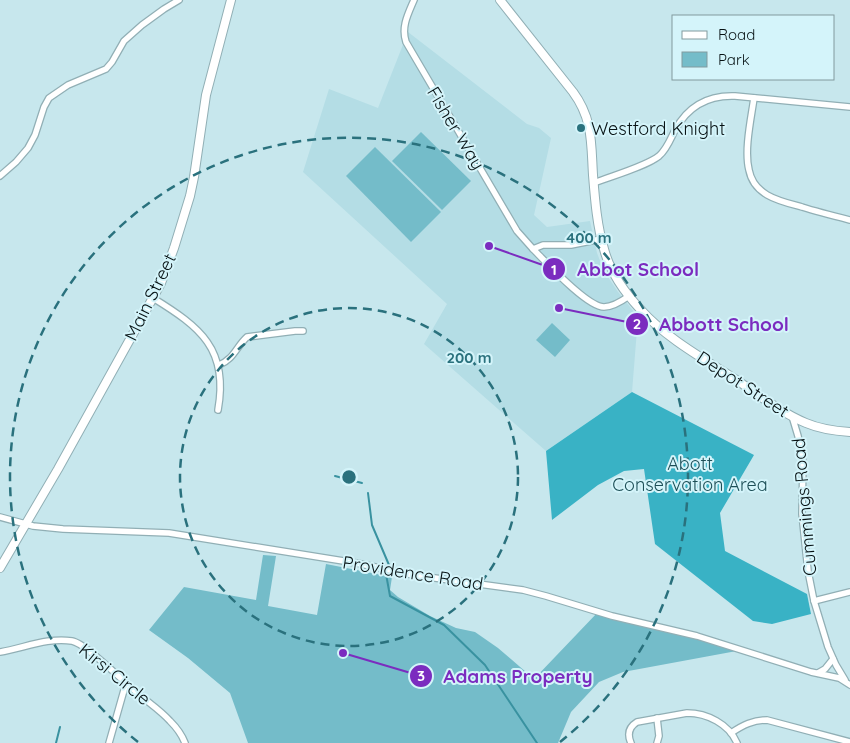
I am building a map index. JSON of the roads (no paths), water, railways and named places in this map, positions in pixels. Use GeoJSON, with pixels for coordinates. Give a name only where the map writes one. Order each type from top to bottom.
{"type":"FeatureCollection","features":[{"type":"Feature","properties":{"kind":"main road","name":"Main Street"},"geometry":{"type":"LineString","coordinates":[[0,568],[153,298],[166,268],[190,196],[206,95],[231,0]]}},
{"type":"Feature","properties":{"kind":"main road","name":"Depot Street"},"geometry":{"type":"LineString","coordinates":[[500,0],[582,104],[589,127],[601,240],[614,273],[629,296],[645,315],[669,335],[792,416],[816,427],[850,432]]}},
{"type":"Feature","properties":{"kind":"street"},"geometry":{"type":"LineString","coordinates":[[0,176],[28,148],[49,98],[68,85],[106,69],[124,41],[142,25],[178,0]]}},
{"type":"Feature","properties":{"kind":"street","name":"Fisher Way"},"geometry":{"type":"LineString","coordinates":[[414,0],[404,28],[406,42],[517,231],[581,295],[597,306],[612,306],[629,296]]}},
{"type":"Feature","properties":{"kind":"street"},"geometry":{"type":"LineString","coordinates":[[594,182],[648,163],[657,157],[665,150],[683,118],[700,102],[713,98],[722,96],[850,106]]}},
{"type":"Feature","properties":{"kind":"street"},"geometry":{"type":"LineString","coordinates":[[754,98],[748,159],[749,172],[757,187],[765,194],[782,202],[850,220]]}},
{"type":"Feature","properties":{"kind":"street"},"geometry":{"type":"LineString","coordinates":[[533,249],[542,245],[572,245],[601,240]]}},
{"type":"Feature","properties":{"kind":"street"},"geometry":{"type":"LineString","coordinates":[[153,298],[177,313],[200,331],[211,347],[216,356],[221,389],[218,410]]}},
{"type":"Feature","properties":{"kind":"street"},"geometry":{"type":"LineString","coordinates":[[218,366],[226,363],[247,337],[303,331]]}},
{"type":"Feature","properties":{"kind":"street","name":"Cummings Road"},"geometry":{"type":"LineString","coordinates":[[792,416],[803,462],[802,514],[808,571],[814,601],[828,647],[848,683]]}},
{"type":"Feature","properties":{"kind":"street","name":"Providence Road"},"geometry":{"type":"LineString","coordinates":[[0,517],[33,526],[63,529],[169,532],[356,563],[413,575],[523,590],[620,619],[697,636],[839,678],[848,683]]}},
{"type":"Feature","properties":{"kind":"street"},"geometry":{"type":"LineString","coordinates":[[814,601],[850,592]]}},
{"type":"Feature","properties":{"kind":"street","name":"Kirsi Circle"},"geometry":{"type":"LineString","coordinates":[[0,652],[60,640],[73,641],[90,652],[157,708],[171,722],[185,743]]}},
{"type":"Feature","properties":{"kind":"street"},"geometry":{"type":"LineString","coordinates":[[818,673],[825,669],[833,659]]}},
{"type":"Feature","properties":{"kind":"street"},"geometry":{"type":"LineString","coordinates":[[109,743],[126,683]]}},
{"type":"Feature","properties":{"kind":"street"},"geometry":{"type":"LineString","coordinates":[[631,743],[629,733],[633,725],[642,720],[687,713],[700,714],[720,723],[732,733],[737,743]]}},
{"type":"Feature","properties":{"kind":"street"},"geometry":{"type":"LineString","coordinates":[[657,718],[659,736],[657,743]]}},
{"type":"Feature","properties":{"kind":"street"},"geometry":{"type":"LineString","coordinates":[[732,733],[750,722],[767,720],[850,742]]}},
{"type":"Feature","properties":{"kind":"waterway"},"geometry":{"type":"LineString","coordinates":[[335,476],[362,483]]}},
{"type":"Feature","properties":{"kind":"waterway"},"geometry":{"type":"LineString","coordinates":[[368,493],[372,525],[389,565]]}},
{"type":"Feature","properties":{"kind":"waterway"},"geometry":{"type":"LineString","coordinates":[[386,574],[390,596],[444,625],[485,665],[537,743]]}},
{"type":"Feature","properties":{"kind":"waterway"},"geometry":{"type":"LineString","coordinates":[[56,743],[60,727]]}},
{"type":"Feature","properties":{"kind":"place","name":"Westford Knight"},"geometry":{"type":"Point","coordinates":[581,128]}},
{"type":"Feature","properties":{"kind":"place","name":"Abbot School"},"geometry":{"type":"Point","coordinates":[489,246]}},
{"type":"Feature","properties":{"kind":"place","name":"Abbott School"},"geometry":{"type":"Point","coordinates":[559,308]}},
{"type":"Feature","properties":{"kind":"place","name":"Adams Property"},"geometry":{"type":"Point","coordinates":[343,653]}},
{"type":"Feature","properties":{"kind":"park label","name":"Abott Conservation Area"},"geometry":{"type":"Point","coordinates":[690,473]}}]}
